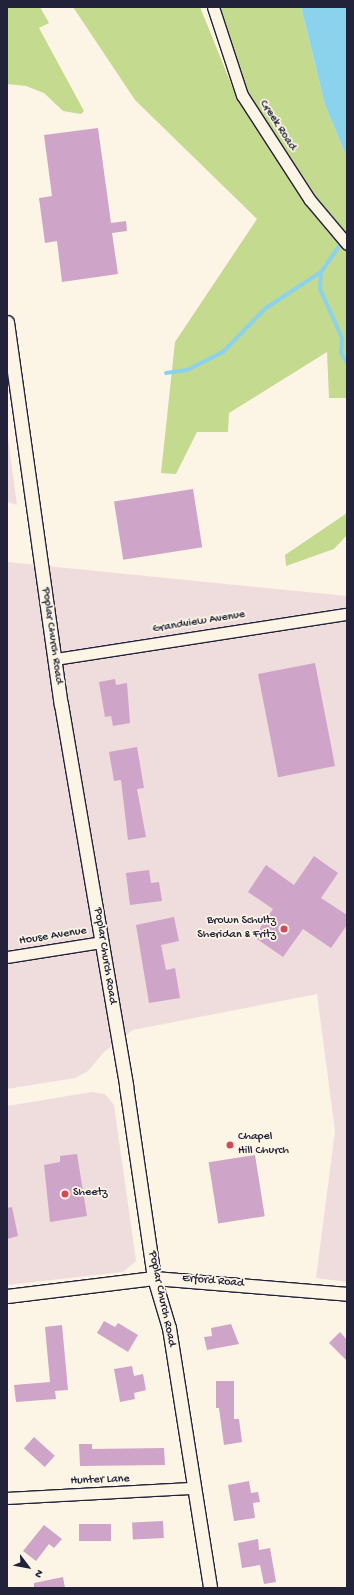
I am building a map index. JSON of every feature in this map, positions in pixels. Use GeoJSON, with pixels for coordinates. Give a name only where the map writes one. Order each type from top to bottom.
{"type":"FeatureCollection","features":[{"type":"Feature","properties":{"kind":"street","name":"Creek Road"},"geometry":{"type":"LineString","coordinates":[[213,7],[242,95],[310,200],[344,240]]}},
{"type":"Feature","properties":{"kind":"street","name":"Poplar Church Road"},"geometry":{"type":"LineString","coordinates":[[7,322],[55,659],[102,942],[154,1278],[169,1328],[210,1588]]}},
{"type":"Feature","properties":{"kind":"street","name":"Grandview Avenue"},"geometry":{"type":"LineString","coordinates":[[55,659],[347,614]]}},
{"type":"Feature","properties":{"kind":"street","name":"House Avenue"},"geometry":{"type":"LineString","coordinates":[[7,957],[102,942]]}},
{"type":"Feature","properties":{"kind":"street","name":"Erford Road"},"geometry":{"type":"LineString","coordinates":[[7,1296],[154,1278],[347,1294]]}},
{"type":"Feature","properties":{"kind":"street","name":"Hunter Lane"},"geometry":{"type":"LineString","coordinates":[[7,1498],[194,1488]]}},
{"type":"Feature","properties":{"kind":"shaded area"},"geometry":{"type":"Polygon","coordinates":[[[7,431],[17,505],[7,502],[7,431]]]}},
{"type":"Feature","properties":{"kind":"shaded area"},"geometry":{"type":"Polygon","coordinates":[[[7,562],[347,596],[347,1282],[316,1278],[335,1131],[317,994],[133,1030],[104,1052],[88,1071],[75,1078],[7,1089],[7,562]]]}},
{"type":"Feature","properties":{"kind":"shaded area"},"geometry":{"type":"Polygon","coordinates":[[[92,1092],[105,1094],[114,1105],[136,1261],[123,1272],[7,1285],[7,1106],[92,1092]]]}},
{"type":"Feature","properties":{"kind":"green space"},"geometry":{"type":"Polygon","coordinates":[[[7,7],[40,7],[49,23],[39,28],[84,111],[81,114],[63,111],[44,93],[26,86],[7,84],[7,7]]]}},
{"type":"Feature","properties":{"kind":"green space"},"geometry":{"type":"Polygon","coordinates":[[[73,7],[200,7],[236,96],[295,183],[247,93],[218,7],[301,7],[325,105],[347,158],[347,398],[329,398],[327,352],[229,413],[228,432],[197,432],[176,474],[161,473],[175,342],[257,219],[135,100],[73,7]]]}},
{"type":"Feature","properties":{"kind":"green space"},"geometry":{"type":"Polygon","coordinates":[[[347,513],[347,535],[334,549],[286,566],[285,555],[347,513]]]}},
{"type":"Feature","properties":{"kind":"water"},"geometry":{"type":"Polygon","coordinates":[[[301,7],[347,7],[347,158],[325,105],[301,7]]]}},
{"type":"Feature","properties":{"kind":"building"},"geometry":{"type":"Polygon","coordinates":[[[98,128],[111,223],[126,221],[127,231],[112,233],[118,274],[62,282],[57,241],[45,243],[39,198],[52,196],[44,135],[98,128]]]}},
{"type":"Feature","properties":{"kind":"building"},"geometry":{"type":"Polygon","coordinates":[[[193,489],[202,547],[123,560],[114,502],[193,489]]]}},
{"type":"Feature","properties":{"kind":"building"},"geometry":{"type":"Polygon","coordinates":[[[315,663],[335,766],[278,777],[258,674],[315,663]]]}},
{"type":"Feature","properties":{"kind":"building"},"geometry":{"type":"Polygon","coordinates":[[[115,679],[116,685],[127,683],[130,723],[113,726],[111,716],[105,717],[99,682],[115,679]]]}},
{"type":"Feature","properties":{"kind":"building"},"geometry":{"type":"Polygon","coordinates":[[[137,747],[144,788],[137,789],[146,837],[128,840],[121,780],[114,781],[109,752],[137,747]]]}},
{"type":"Feature","properties":{"kind":"building"},"geometry":{"type":"Polygon","coordinates":[[[314,856],[338,873],[321,898],[347,915],[347,925],[331,948],[303,929],[283,957],[254,937],[273,909],[248,892],[266,865],[294,885],[314,856]]]}},
{"type":"Feature","properties":{"kind":"building"},"geometry":{"type":"Polygon","coordinates":[[[149,870],[151,883],[159,882],[162,901],[130,905],[126,873],[149,870]]]}},
{"type":"Feature","properties":{"kind":"building"},"geometry":{"type":"Polygon","coordinates":[[[174,917],[179,941],[161,945],[166,970],[175,968],[180,998],[149,1003],[136,925],[174,917]]]}},
{"type":"Feature","properties":{"kind":"building","name":"Sheetz"},"geometry":{"type":"Polygon","coordinates":[[[77,1154],[87,1216],[50,1222],[44,1165],[60,1162],[60,1156],[77,1154]]]}},
{"type":"Feature","properties":{"kind":"building"},"geometry":{"type":"Polygon","coordinates":[[[255,1155],[265,1216],[218,1224],[209,1162],[255,1155]]]}},
{"type":"Feature","properties":{"kind":"building"},"geometry":{"type":"Polygon","coordinates":[[[12,1207],[18,1236],[7,1239],[7,1208],[12,1207]]]}},
{"type":"Feature","properties":{"kind":"building"},"geometry":{"type":"Polygon","coordinates":[[[104,1321],[115,1327],[118,1323],[138,1335],[128,1352],[97,1333],[104,1321]]]}},
{"type":"Feature","properties":{"kind":"building"},"geometry":{"type":"Polygon","coordinates":[[[231,1324],[239,1344],[207,1350],[204,1337],[212,1336],[211,1328],[231,1324]]]}},
{"type":"Feature","properties":{"kind":"building"},"geometry":{"type":"Polygon","coordinates":[[[62,1325],[68,1390],[55,1391],[56,1399],[16,1402],[14,1385],[50,1382],[45,1327],[62,1325]]]}},
{"type":"Feature","properties":{"kind":"building"},"geometry":{"type":"Polygon","coordinates":[[[340,1332],[347,1340],[347,1361],[329,1343],[340,1332]]]}},
{"type":"Feature","properties":{"kind":"building"},"geometry":{"type":"Polygon","coordinates":[[[132,1366],[134,1376],[143,1374],[146,1390],[134,1393],[135,1399],[120,1402],[114,1369],[132,1366]]]}},
{"type":"Feature","properties":{"kind":"building"},"geometry":{"type":"Polygon","coordinates":[[[216,1381],[234,1381],[234,1419],[239,1419],[242,1442],[224,1445],[219,1408],[216,1408],[216,1381]]]}},
{"type":"Feature","properties":{"kind":"building"},"geometry":{"type":"Polygon","coordinates":[[[34,1437],[55,1456],[45,1467],[24,1448],[34,1437]]]}},
{"type":"Feature","properties":{"kind":"building"},"geometry":{"type":"Polygon","coordinates":[[[79,1444],[92,1444],[92,1449],[164,1448],[165,1465],[80,1466],[79,1444]]]}},
{"type":"Feature","properties":{"kind":"building"},"geometry":{"type":"Polygon","coordinates":[[[249,1481],[251,1493],[258,1492],[260,1502],[253,1503],[255,1518],[234,1521],[228,1485],[249,1481]]]}},
{"type":"Feature","properties":{"kind":"building"},"geometry":{"type":"Polygon","coordinates":[[[163,1521],[164,1538],[133,1540],[132,1523],[163,1521]]]}},
{"type":"Feature","properties":{"kind":"building"},"geometry":{"type":"Polygon","coordinates":[[[79,1524],[111,1524],[111,1541],[79,1541],[79,1524]]]}},
{"type":"Feature","properties":{"kind":"building"},"geometry":{"type":"Polygon","coordinates":[[[44,1525],[62,1539],[54,1548],[49,1544],[36,1561],[23,1551],[44,1525]]]}},
{"type":"Feature","properties":{"kind":"building"},"geometry":{"type":"Polygon","coordinates":[[[258,1539],[259,1550],[270,1548],[276,1582],[264,1584],[260,1565],[242,1568],[238,1543],[258,1539]]]}},
{"type":"Feature","properties":{"kind":"building"},"geometry":{"type":"Polygon","coordinates":[[[63,1577],[65,1588],[34,1588],[34,1583],[63,1577]]]}},
{"type":"Feature","properties":{"kind":"waterway"},"geometry":{"type":"LineString","coordinates":[[166,373],[187,370],[223,352],[266,308],[321,272],[347,235]]}},
{"type":"Feature","properties":{"kind":"waterway"},"geometry":{"type":"LineString","coordinates":[[321,272],[320,289],[342,338],[341,353],[347,363]]}},
{"type":"Feature","properties":{"kind":"place","name":"Brown Schultz Sheridan & Fritz"},"geometry":{"type":"Point","coordinates":[284,929]}},
{"type":"Feature","properties":{"kind":"place","name":"Chapel Hill Church"},"geometry":{"type":"Point","coordinates":[230,1145]}},
{"type":"Feature","properties":{"kind":"place","name":"Sheetz"},"geometry":{"type":"Point","coordinates":[65,1194]}}]}
